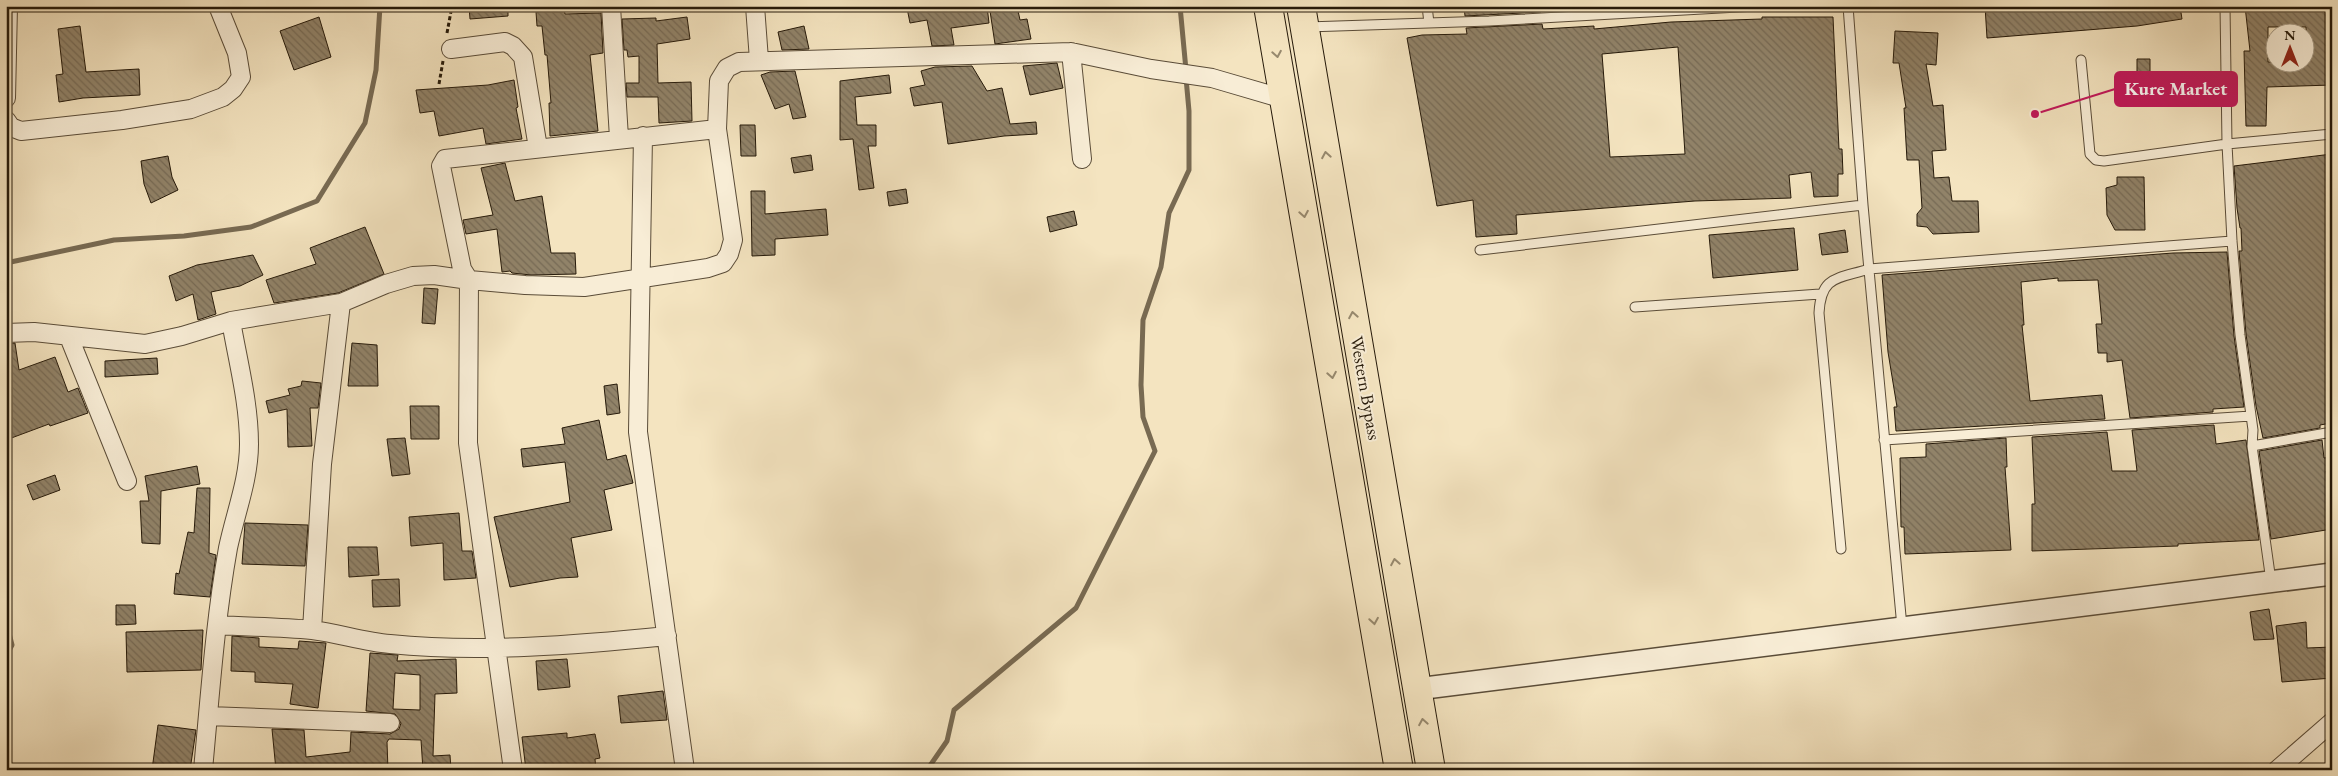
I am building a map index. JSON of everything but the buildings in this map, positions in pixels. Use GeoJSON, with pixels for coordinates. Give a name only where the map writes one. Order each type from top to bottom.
{"type":"FeatureCollection","features":[{"type":"Feature","properties":{"kind":"main road","name":"Western Bypass"},"geometry":{"type":"LineString","coordinates":[[1268,6],[1399,770]]}},
{"type":"Feature","properties":{"kind":"main road","name":"Western Bypass"},"geometry":{"type":"LineString","coordinates":[[1302,17],[1431,770]]}},
{"type":"Feature","properties":{"kind":"street"},"geometry":{"type":"LineString","coordinates":[[6,98],[8,6]]}},
{"type":"Feature","properties":{"kind":"street"},"geometry":{"type":"LineString","coordinates":[[6,120],[10,127],[21,131],[122,120],[191,109],[223,97],[233,89],[241,77],[237,53],[218,6]]}},
{"type":"Feature","properties":{"kind":"street"},"geometry":{"type":"LineString","coordinates":[[611,6],[619,138]]}},
{"type":"Feature","properties":{"kind":"street"},"geometry":{"type":"LineString","coordinates":[[755,6],[759,60]]}},
{"type":"Feature","properties":{"kind":"street"},"geometry":{"type":"LineString","coordinates":[[451,49],[505,42],[513,46],[523,57],[538,148]]}},
{"type":"Feature","properties":{"kind":"street"},"geometry":{"type":"LineString","coordinates":[[1072,52],[1082,160]]}},
{"type":"Feature","properties":{"kind":"street"},"geometry":{"type":"LineString","coordinates":[[6,333],[34,332],[145,344],[182,336],[231,321],[341,303],[386,284],[413,276],[434,275],[525,286],[584,287],[642,280],[708,268],[723,263],[729,254],[733,240],[717,129],[718,80],[727,68],[739,62],[1072,52],[1151,69],[1212,78],[1284,99]]}},
{"type":"Feature","properties":{"kind":"street"},"geometry":{"type":"LineString","coordinates":[[513,770],[468,443],[469,280],[462,269],[441,166],[442,162],[445,159],[619,138],[717,129]]}},
{"type":"Feature","properties":{"kind":"street"},"geometry":{"type":"LineString","coordinates":[[643,136],[638,432],[685,770]]}},
{"type":"Feature","properties":{"kind":"street"},"geometry":{"type":"LineString","coordinates":[[312,630],[322,464],[341,303]]}},
{"type":"Feature","properties":{"kind":"street"},"geometry":{"type":"LineString","coordinates":[[203,770],[217,625],[228,547],[247,468],[249,446],[248,419],[231,321]]}},
{"type":"Feature","properties":{"kind":"street"},"geometry":{"type":"LineString","coordinates":[[69,337],[127,481]]}},
{"type":"Feature","properties":{"kind":"street"},"geometry":{"type":"LineString","coordinates":[[1417,689],[2332,574]]}},
{"type":"Feature","properties":{"kind":"street"},"geometry":{"type":"LineString","coordinates":[[217,625],[312,630],[389,644],[495,647],[601,643],[667,636]]}},
{"type":"Feature","properties":{"kind":"street"},"geometry":{"type":"LineString","coordinates":[[208,716],[390,722]]}},
{"type":"Feature","properties":{"kind":"street"},"geometry":{"type":"LineString","coordinates":[[2277,770],[2332,722]]}},
{"type":"Feature","properties":{"kind":"lane"},"geometry":{"type":"LineString","coordinates":[[1427,6],[1429,23]]}},
{"type":"Feature","properties":{"kind":"lane"},"geometry":{"type":"LineString","coordinates":[[1302,17],[1429,23],[1628,10],[1756,6]]}},
{"type":"Feature","properties":{"kind":"lane"},"geometry":{"type":"LineString","coordinates":[[1848,6],[1863,205],[1902,628]]}},
{"type":"Feature","properties":{"kind":"lane"},"geometry":{"type":"LineString","coordinates":[[2225,6],[2227,144],[2232,241],[2240,335],[2254,430],[2252,446],[2271,581]]}},
{"type":"Feature","properties":{"kind":"lane"},"geometry":{"type":"LineString","coordinates":[[2081,60],[2090,154],[2096,160],[2104,161],[2227,144],[2332,134]]}},
{"type":"Feature","properties":{"kind":"lane"},"geometry":{"type":"LineString","coordinates":[[1480,250],[1863,205]]}},
{"type":"Feature","properties":{"kind":"lane"},"geometry":{"type":"LineString","coordinates":[[1841,549],[1819,313],[1820,294],[1829,282],[1869,269],[2232,241]]}},
{"type":"Feature","properties":{"kind":"lane"},"geometry":{"type":"LineString","coordinates":[[1635,307],[1820,294]]}},
{"type":"Feature","properties":{"kind":"lane"},"geometry":{"type":"LineString","coordinates":[[1884,440],[2251,416]]}},
{"type":"Feature","properties":{"kind":"lane"},"geometry":{"type":"LineString","coordinates":[[2252,446],[2332,432]]}},
{"type":"Feature","properties":{"kind":"waterway"},"geometry":{"type":"LineString","coordinates":[[6,263],[114,240],[184,236],[251,227],[317,201],[365,123],[376,70],[380,6]]}},
{"type":"Feature","properties":{"kind":"waterway"},"geometry":{"type":"LineString","coordinates":[[1180,6],[1186,70]]}},
{"type":"Feature","properties":{"kind":"waterway"},"geometry":{"type":"LineString","coordinates":[[927,770],[947,741],[954,710],[1076,608],[1155,451],[1143,417],[1141,385],[1143,320],[1161,267],[1169,213],[1189,170],[1189,111],[1186,78]]}},
{"type":"Feature","properties":{"kind":"waterway"},"geometry":{"type":"LineString","coordinates":[[6,622],[12,645],[6,656]]}},
{"type":"Feature","properties":{"kind":"place","name":"Kure Market"},"geometry":{"type":"Point","coordinates":[2035,114]}}]}
